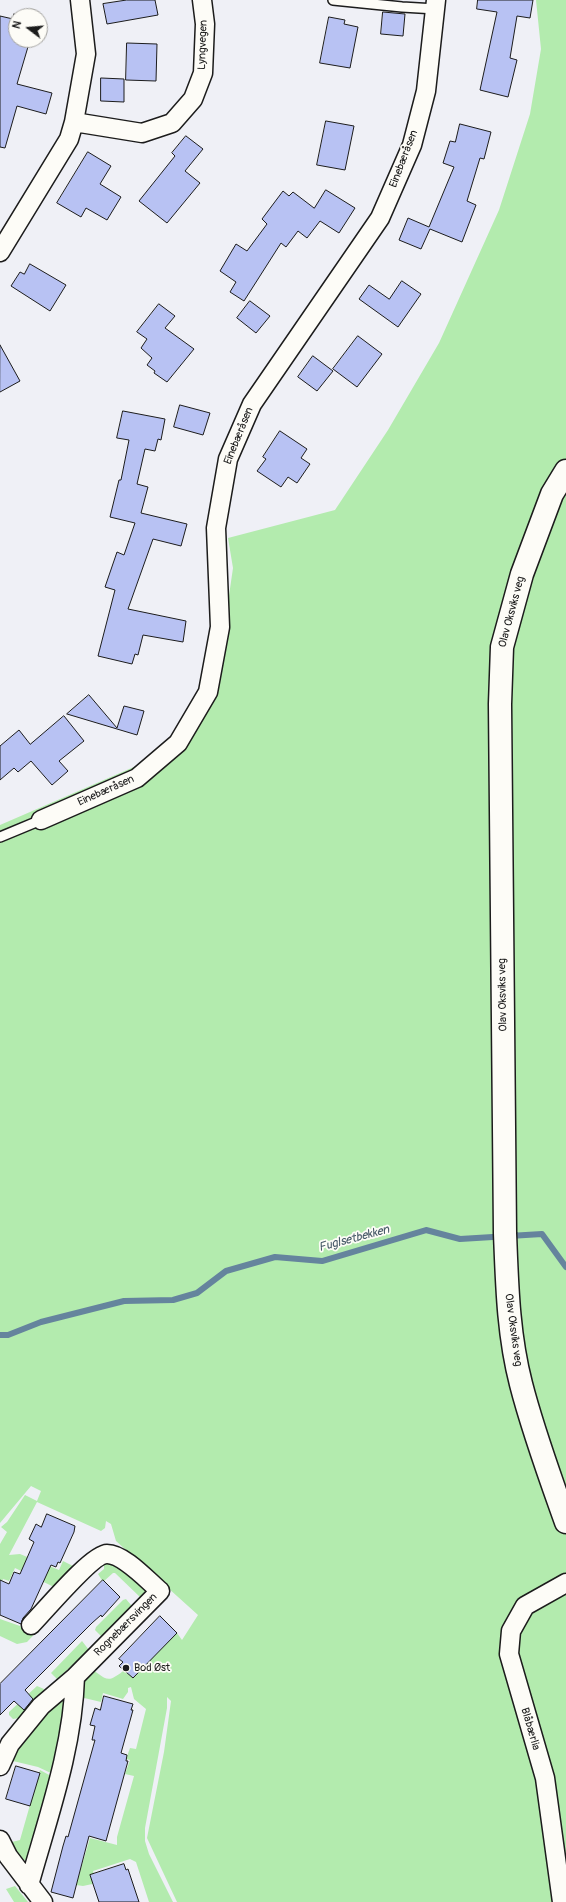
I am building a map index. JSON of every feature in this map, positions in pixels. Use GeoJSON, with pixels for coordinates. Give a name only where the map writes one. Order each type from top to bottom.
{"type":"FeatureCollection","features":[{"type":"Feature","properties":{"kind":"street"},"geometry":{"type":"LineString","coordinates":[[0,252],[69,139],[74,122],[86,54],[80,0]]}},
{"type":"Feature","properties":{"kind":"street","name":"Lyngvegen"},"geometry":{"type":"LineString","coordinates":[[74,122],[142,133],[172,123],[193,99],[203,73],[205,24],[202,0]]}},
{"type":"Feature","properties":{"kind":"street","name":"Einebæråsen"},"geometry":{"type":"LineString","coordinates":[[41,820],[137,778],[178,743],[208,692],[220,627],[216,528],[228,459],[252,404],[380,218],[412,144],[426,90],[436,4]]}},
{"type":"Feature","properties":{"kind":"street","name":"Olav Oksviks veg"},"geometry":{"type":"LineString","coordinates":[[566,471],[552,494],[522,574],[502,647],[500,704],[505,1233],[509,1311],[521,1383],[548,1473],[566,1522]]}},
{"type":"Feature","properties":{"kind":"street","name":"Rognebærsvingen"},"geometry":{"type":"LineString","coordinates":[[0,1766],[10,1744],[24,1724],[41,1706],[75,1677],[160,1591],[124,1561],[107,1554],[96,1558],[82,1571],[31,1625]]}},
{"type":"Feature","properties":{"kind":"street","name":"Blåbærlia"},"geometry":{"type":"LineString","coordinates":[[562,1902],[545,1778],[509,1654],[511,1631],[525,1606],[566,1583]]}},
{"type":"Feature","properties":{"kind":"street"},"geometry":{"type":"LineString","coordinates":[[29,1885],[59,1779],[74,1705],[75,1677]]}},
{"type":"Feature","properties":{"kind":"street"},"geometry":{"type":"LineString","coordinates":[[0,1840],[8,1856],[43,1902]]}},
{"type":"Feature","properties":{"kind":"lane","name":"Einebæråsen"},"geometry":{"type":"LineString","coordinates":[[333,0],[402,8],[436,4]]}},
{"type":"Feature","properties":{"kind":"lane"},"geometry":{"type":"LineString","coordinates":[[0,837],[41,820]]}},
{"type":"Feature","properties":{"kind":"green space"},"geometry":{"type":"Polygon","coordinates":[[[536,0],[566,0],[566,1902],[177,1902],[147,1838],[164,1752],[171,1701],[167,1697],[167,1708],[145,1828],[145,1841],[149,1854],[173,1902],[149,1902],[136,1862],[130,1859],[93,1871],[97,1883],[83,1886],[76,1885],[90,1838],[117,1845],[117,1837],[134,1776],[125,1774],[130,1760],[126,1759],[130,1748],[136,1749],[146,1709],[134,1699],[131,1687],[128,1688],[128,1692],[123,1699],[103,1693],[101,1702],[80,1697],[81,1684],[90,1669],[109,1679],[124,1670],[128,1674],[177,1633],[182,1640],[198,1615],[116,1541],[111,1524],[106,1521],[105,1528],[101,1531],[37,1502],[9,1555],[20,1554],[59,1570],[63,1561],[79,1569],[56,1588],[15,1568],[9,1581],[3,1579],[0,1586],[0,1544],[7,1532],[1,1527],[7,1522],[25,1495],[37,1501],[41,1491],[31,1486],[0,1523],[0,825],[173,750],[217,678],[233,568],[228,538],[335,510],[388,430],[439,343],[499,210],[530,114],[541,49],[536,0]]]}},
{"type":"Feature","properties":{"kind":"green space"},"geometry":{"type":"Polygon","coordinates":[[[100,1562],[116,1563],[147,1592],[141,1598],[115,1573],[103,1582],[98,1574],[104,1569],[104,1565],[97,1569],[27,1642],[17,1644],[0,1636],[0,1619],[20,1626],[31,1634],[100,1562]]]}},
{"type":"Feature","properties":{"kind":"green space"},"geometry":{"type":"Polygon","coordinates":[[[126,1599],[131,1605],[131,1608],[102,1637],[95,1630],[96,1627],[123,1600],[126,1599]]]}},
{"type":"Feature","properties":{"kind":"green space"},"geometry":{"type":"Polygon","coordinates":[[[82,1641],[89,1650],[57,1679],[51,1673],[82,1641]]]}},
{"type":"Feature","properties":{"kind":"green space"},"geometry":{"type":"Polygon","coordinates":[[[37,1686],[44,1689],[43,1693],[19,1718],[13,1719],[9,1715],[9,1712],[37,1686]]]}},
{"type":"Feature","properties":{"kind":"green space"},"geometry":{"type":"Polygon","coordinates":[[[59,1700],[62,1700],[67,1704],[53,1774],[38,1767],[13,1761],[19,1746],[25,1738],[59,1700]]]}},
{"type":"Feature","properties":{"kind":"green space"},"geometry":{"type":"Polygon","coordinates":[[[40,1770],[51,1776],[28,1859],[22,1861],[8,1843],[20,1840],[40,1770]]]}},
{"type":"Feature","properties":{"kind":"green space"},"geometry":{"type":"Polygon","coordinates":[[[15,1886],[28,1902],[14,1902],[6,1889],[15,1886]]]}},
{"type":"Feature","properties":{"kind":"building"},"geometry":{"type":"Polygon","coordinates":[[[127,0],[155,0],[158,15],[107,24],[103,4],[127,0]]]}},
{"type":"Feature","properties":{"kind":"building"},"geometry":{"type":"Polygon","coordinates":[[[478,0],[533,0],[530,18],[517,16],[510,58],[517,60],[508,97],[480,90],[497,12],[477,9],[478,0]]]}},
{"type":"Feature","properties":{"kind":"building"},"geometry":{"type":"Polygon","coordinates":[[[383,12],[405,14],[403,36],[381,34],[383,12]]]}},
{"type":"Feature","properties":{"kind":"building"},"geometry":{"type":"Polygon","coordinates":[[[0,16],[8,18],[8,48],[28,48],[17,84],[52,93],[46,114],[17,106],[5,148],[0,147],[0,16]]]}},
{"type":"Feature","properties":{"kind":"building"},"geometry":{"type":"Polygon","coordinates":[[[329,17],[345,20],[344,24],[358,27],[350,68],[320,63],[329,17]]]}},
{"type":"Feature","properties":{"kind":"building"},"geometry":{"type":"Polygon","coordinates":[[[127,43],[157,44],[156,81],[126,80],[127,43]]]}},
{"type":"Feature","properties":{"kind":"building"},"geometry":{"type":"Polygon","coordinates":[[[101,78],[124,79],[124,102],[101,101],[101,78]]]}},
{"type":"Feature","properties":{"kind":"building"},"geometry":{"type":"Polygon","coordinates":[[[326,121],[354,126],[345,170],[317,165],[326,121]]]}},
{"type":"Feature","properties":{"kind":"building"},"geometry":{"type":"Polygon","coordinates":[[[460,124],[491,132],[484,159],[480,158],[467,201],[476,205],[462,242],[430,229],[421,249],[399,240],[408,218],[429,227],[454,167],[443,163],[450,141],[455,142],[460,124]]]}},
{"type":"Feature","properties":{"kind":"building"},"geometry":{"type":"Polygon","coordinates":[[[186,136],[203,149],[185,171],[200,183],[167,223],[139,201],[175,156],[172,153],[186,136]]]}},
{"type":"Feature","properties":{"kind":"building"},"geometry":{"type":"Polygon","coordinates":[[[88,152],[111,166],[100,184],[121,197],[107,220],[86,208],[81,217],[57,203],[88,152]]]}},
{"type":"Feature","properties":{"kind":"building"},"geometry":{"type":"Polygon","coordinates":[[[326,190],[355,208],[339,233],[320,221],[307,238],[298,231],[286,247],[281,243],[244,301],[230,292],[236,282],[220,271],[236,244],[247,251],[267,224],[262,219],[283,191],[289,196],[293,192],[314,208],[326,190]]]}},
{"type":"Feature","properties":{"kind":"building"},"geometry":{"type":"Polygon","coordinates":[[[30,264],[66,285],[50,311],[11,286],[20,272],[24,274],[30,264]]]}},
{"type":"Feature","properties":{"kind":"building"},"geometry":{"type":"Polygon","coordinates":[[[402,281],[421,294],[398,327],[359,299],[369,285],[389,299],[402,281]]]}},
{"type":"Feature","properties":{"kind":"building"},"geometry":{"type":"Polygon","coordinates":[[[250,301],[270,316],[256,333],[237,318],[250,301]]]}},
{"type":"Feature","properties":{"kind":"building"},"geometry":{"type":"Polygon","coordinates":[[[159,304],[175,316],[165,328],[194,349],[167,382],[154,373],[155,371],[147,365],[152,358],[141,348],[147,339],[137,332],[159,304]]]}},
{"type":"Feature","properties":{"kind":"building"},"geometry":{"type":"Polygon","coordinates":[[[358,336],[382,354],[357,387],[333,369],[358,336]]]}},
{"type":"Feature","properties":{"kind":"building"},"geometry":{"type":"Polygon","coordinates":[[[0,345],[20,381],[0,392],[0,345]]]}},
{"type":"Feature","properties":{"kind":"building"},"geometry":{"type":"Polygon","coordinates":[[[313,356],[333,371],[317,391],[298,377],[313,356]]]}},
{"type":"Feature","properties":{"kind":"building"},"geometry":{"type":"Polygon","coordinates":[[[180,405],[210,413],[203,435],[174,427],[180,405]]]}},
{"type":"Feature","properties":{"kind":"building"},"geometry":{"type":"Polygon","coordinates":[[[123,411],[165,419],[161,440],[158,439],[155,451],[145,449],[137,484],[148,487],[141,513],[187,524],[181,546],[153,539],[128,609],[186,621],[183,642],[143,635],[138,655],[135,654],[132,664],[98,656],[115,590],[105,587],[117,552],[124,555],[135,523],[110,517],[119,480],[121,480],[129,440],[117,438],[123,411]]]}},
{"type":"Feature","properties":{"kind":"building"},"geometry":{"type":"Polygon","coordinates":[[[280,431],[307,449],[301,458],[310,464],[297,483],[288,477],[281,487],[257,471],[266,459],[263,457],[280,431]]]}},
{"type":"Feature","properties":{"kind":"building"},"geometry":{"type":"Polygon","coordinates":[[[89,695],[117,728],[124,706],[144,711],[137,735],[67,714],[89,695]]]}},
{"type":"Feature","properties":{"kind":"building"},"geometry":{"type":"Polygon","coordinates":[[[64,716],[84,741],[59,761],[68,771],[52,785],[31,761],[18,772],[14,768],[0,780],[0,746],[19,730],[30,744],[64,716]]]}},
{"type":"Feature","properties":{"kind":"building"},"geometry":{"type":"Polygon","coordinates":[[[47,1514],[75,1526],[74,1532],[60,1563],[58,1562],[56,1567],[51,1565],[31,1609],[23,1618],[21,1624],[0,1615],[0,1580],[9,1584],[14,1572],[20,1574],[34,1542],[29,1539],[36,1524],[41,1527],[47,1514]]]}},
{"type":"Feature","properties":{"kind":"building"},"geometry":{"type":"Polygon","coordinates":[[[103,1580],[120,1597],[102,1617],[101,1615],[92,1623],[25,1690],[33,1699],[24,1710],[14,1701],[0,1715],[0,1684],[103,1580]]]}},
{"type":"Feature","properties":{"kind":"building"},"geometry":{"type":"Polygon","coordinates":[[[160,1616],[177,1633],[133,1678],[119,1666],[123,1662],[119,1659],[160,1616]]]}},
{"type":"Feature","properties":{"kind":"building"},"geometry":{"type":"Polygon","coordinates":[[[104,1696],[133,1704],[131,1710],[133,1710],[121,1753],[127,1755],[126,1761],[128,1761],[106,1841],[89,1836],[73,1898],[51,1892],[63,1846],[66,1836],[68,1837],[95,1740],[92,1740],[95,1726],[90,1725],[95,1708],[100,1710],[104,1696]]]}},
{"type":"Feature","properties":{"kind":"building"},"geometry":{"type":"Polygon","coordinates":[[[16,1766],[40,1773],[30,1806],[6,1799],[16,1766]]]}},
{"type":"Feature","properties":{"kind":"building"},"geometry":{"type":"Polygon","coordinates":[[[124,1864],[126,1870],[128,1869],[139,1902],[99,1902],[90,1875],[124,1864]]]}},
{"type":"Feature","properties":{"kind":"waterway","name":"Fuglsetbekken"},"geometry":{"type":"LineString","coordinates":[[0,1335],[8,1335],[41,1322],[124,1301],[173,1300],[197,1293],[226,1271],[275,1257],[322,1261],[426,1230],[460,1239],[542,1234],[566,1267]]}},
{"type":"Feature","properties":{"kind":"place","name":"Bod Øst"},"geometry":{"type":"Point","coordinates":[126,1668]}}]}
